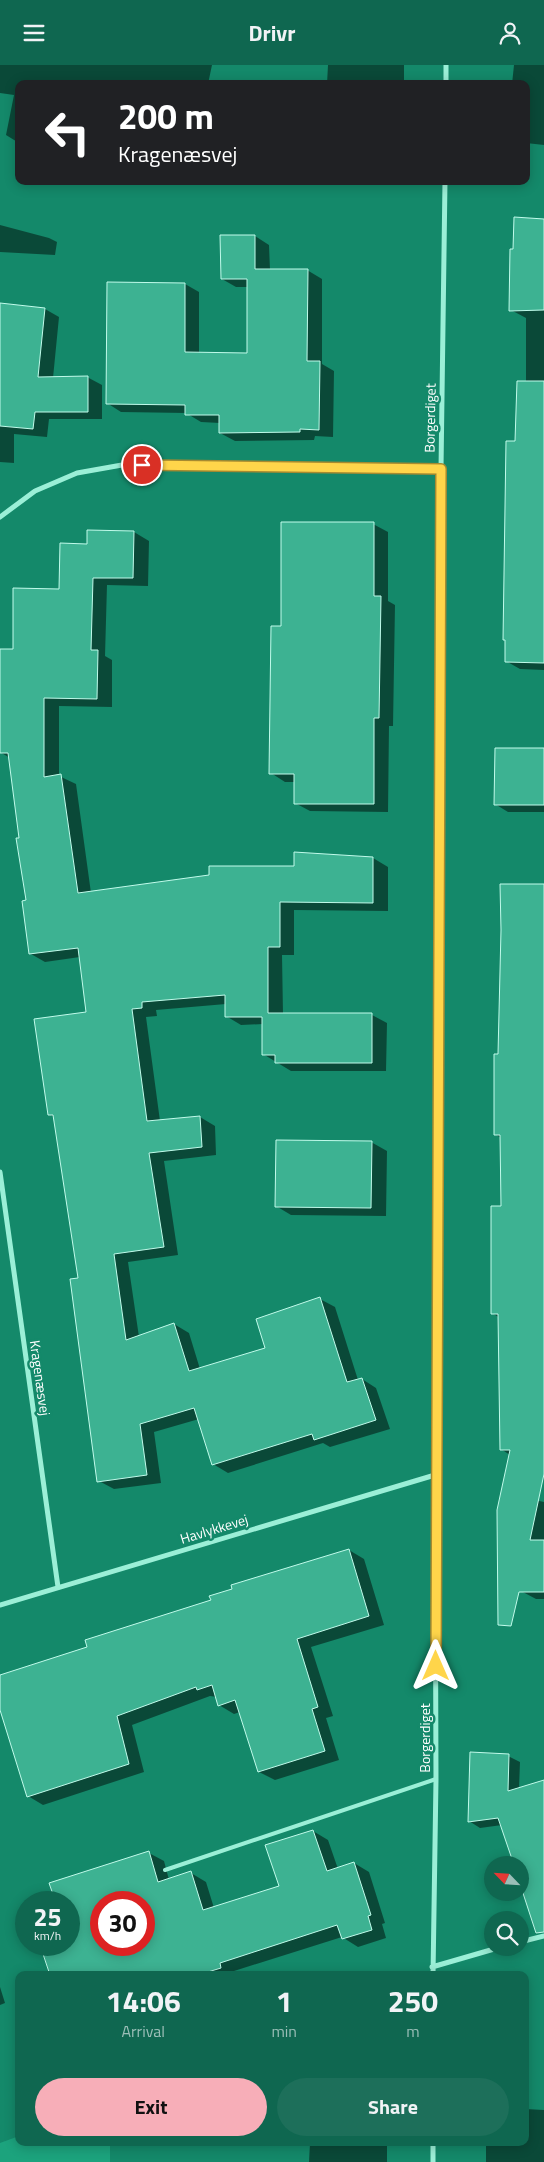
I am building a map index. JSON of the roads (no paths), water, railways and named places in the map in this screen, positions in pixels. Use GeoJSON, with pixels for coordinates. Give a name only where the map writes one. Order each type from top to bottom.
{"type":"FeatureCollection","features":[{"type":"Feature","properties":{"kind":"street"},"geometry":{"type":"LineString","coordinates":[[446,65],[446,80]]}},
{"type":"Feature","properties":{"kind":"street","name":"Borgerdiget"},"geometry":{"type":"LineString","coordinates":[[432,1971],[436,1779],[435,1475],[441,469],[445,185]]}},
{"type":"Feature","properties":{"kind":"street"},"geometry":{"type":"LineString","coordinates":[[0,517],[36,491],[77,473],[122,465],[441,469]]}},
{"type":"Feature","properties":{"kind":"street","name":"Kragenæsvej"},"geometry":{"type":"LineString","coordinates":[[0,1172],[58,1587]]}},
{"type":"Feature","properties":{"kind":"street","name":"Havlykkevej"},"geometry":{"type":"LineString","coordinates":[[0,1605],[435,1475]]}},
{"type":"Feature","properties":{"kind":"street"},"geometry":{"type":"LineString","coordinates":[[529,1940],[544,1936]]}},
{"type":"Feature","properties":{"kind":"street"},"geometry":{"type":"LineString","coordinates":[[432,1967],[484,1952]]}},
{"type":"Feature","properties":{"kind":"street"},"geometry":{"type":"LineString","coordinates":[[433,2146],[433,2162]]}},
{"type":"Feature","properties":{"kind":"lane"},"geometry":{"type":"LineString","coordinates":[[166,1870],[436,1779]]}}]}
